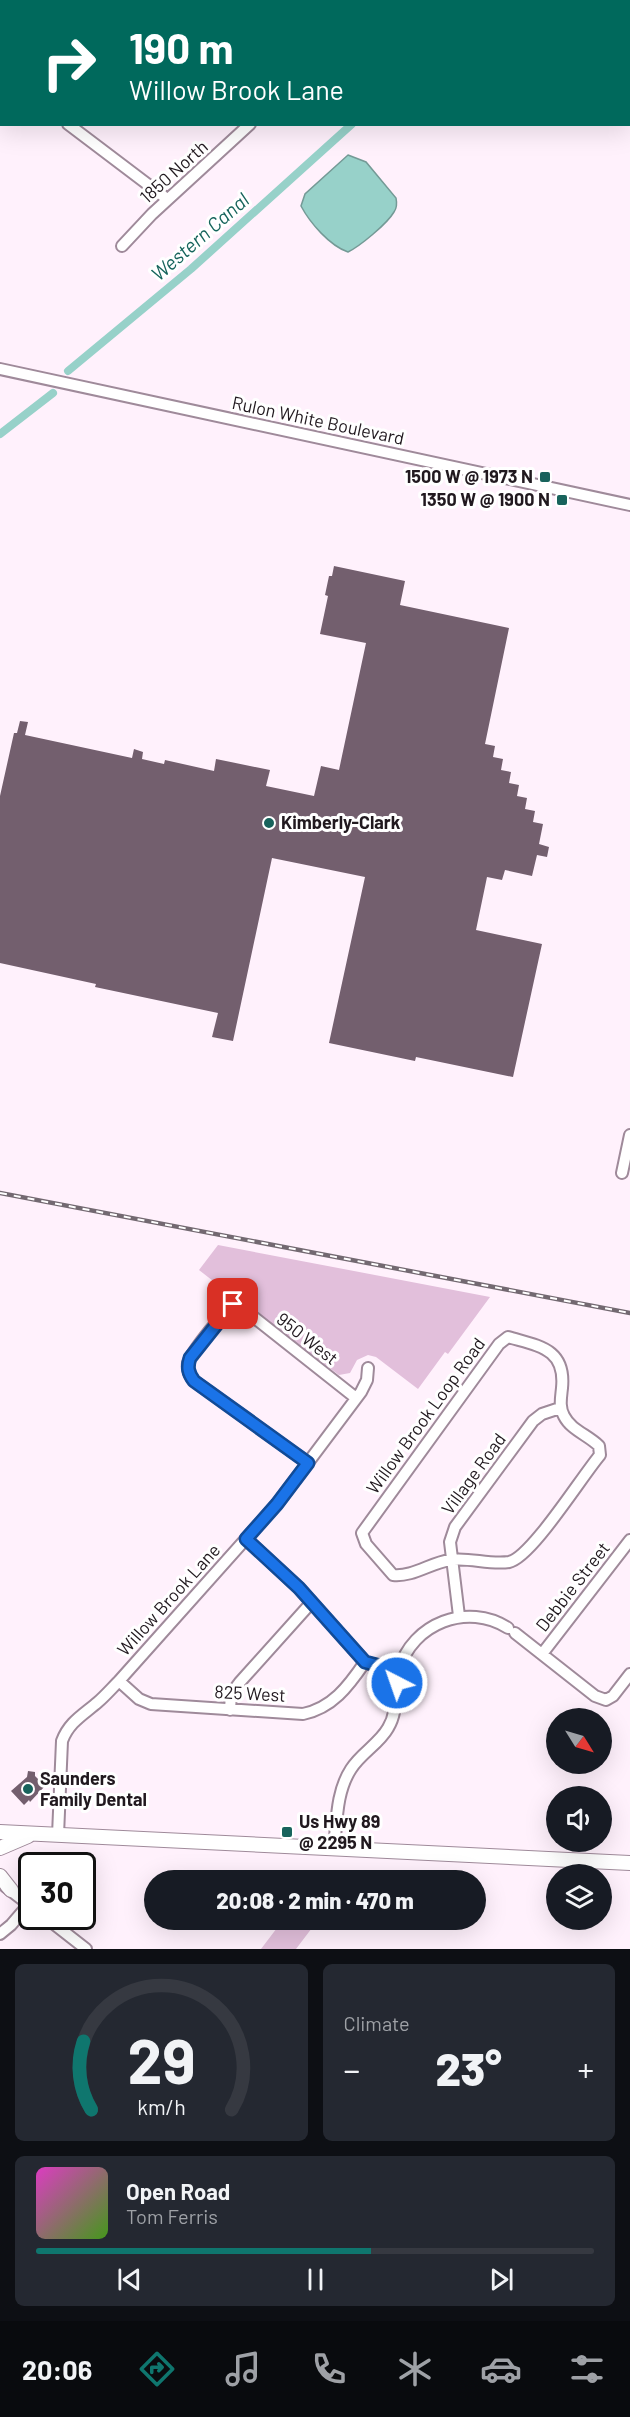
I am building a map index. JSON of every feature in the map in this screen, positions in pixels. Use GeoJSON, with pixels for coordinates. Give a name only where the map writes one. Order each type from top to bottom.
{"type":"FeatureCollection","features":[{"type":"Feature","properties":{"kind":"main road"},"geometry":{"type":"LineString","coordinates":[[0,1832],[630,1863]]}},
{"type":"Feature","properties":{"kind":"main road"},"geometry":{"type":"LineString","coordinates":[[0,1848],[35,1834]]}},
{"type":"Feature","properties":{"kind":"main road"},"geometry":{"type":"LineString","coordinates":[[0,1876],[5,1886]]}},
{"type":"Feature","properties":{"kind":"street"},"geometry":{"type":"LineString","coordinates":[[71,126],[167,199]]}},
{"type":"Feature","properties":{"kind":"street","name":"1850 North"},"geometry":{"type":"LineString","coordinates":[[122,246],[167,199],[248,126]]}},
{"type":"Feature","properties":{"kind":"street","name":"Rulon White Boulevard"},"geometry":{"type":"LineString","coordinates":[[0,369],[630,505]]}},
{"type":"Feature","properties":{"kind":"street"},"geometry":{"type":"LineString","coordinates":[[622,1173],[630,1135]]}},
{"type":"Feature","properties":{"kind":"street","name":"950 West"},"geometry":{"type":"LineString","coordinates":[[308,1463],[194,1381],[188,1371],[190,1358],[226,1311],[233,1304],[238,1305],[356,1398]]}},
{"type":"Feature","properties":{"kind":"street","name":"Willow Brook Loop Road"},"geometry":{"type":"LineString","coordinates":[[508,1337],[548,1348],[559,1361],[563,1379],[561,1408],[572,1427],[590,1437],[600,1446],[600,1455],[529,1550],[512,1562],[451,1560],[426,1566],[405,1576],[393,1575],[366,1544],[362,1533],[498,1344],[508,1337]]}},
{"type":"Feature","properties":{"kind":"street","name":"Willow Brook Lane"},"geometry":{"type":"LineString","coordinates":[[58,1836],[62,1741],[66,1730],[118,1681],[277,1504],[356,1398],[364,1386],[368,1368]]}},
{"type":"Feature","properties":{"kind":"street","name":"Village Road"},"geometry":{"type":"LineString","coordinates":[[459,1616],[450,1542],[455,1527],[533,1422],[542,1414],[561,1408]]}},
{"type":"Feature","properties":{"kind":"street"},"geometry":{"type":"LineString","coordinates":[[246,1539],[299,1588],[365,1662],[399,1671]]}},
{"type":"Feature","properties":{"kind":"street","name":"Debbie Street"},"geometry":{"type":"LineString","coordinates":[[542,1654],[630,1540]]}},
{"type":"Feature","properties":{"kind":"street"},"geometry":{"type":"LineString","coordinates":[[230,1710],[231,1694],[240,1682],[311,1603]]}},
{"type":"Feature","properties":{"kind":"street"},"geometry":{"type":"LineString","coordinates":[[334,1848],[339,1801],[343,1786],[351,1768],[389,1727],[395,1707],[399,1671],[407,1650],[425,1631],[459,1616],[487,1618],[512,1630],[596,1696],[606,1700],[613,1696],[630,1674]]}},
{"type":"Feature","properties":{"kind":"street","name":"825 West"},"geometry":{"type":"LineString","coordinates":[[118,1681],[139,1699],[151,1704],[303,1714],[320,1711],[333,1702],[365,1662]]}},
{"type":"Feature","properties":{"kind":"street"},"geometry":{"type":"LineString","coordinates":[[5,1886],[18,1896]]}},
{"type":"Feature","properties":{"kind":"street"},"geometry":{"type":"LineString","coordinates":[[0,1934],[18,1918]]}},
{"type":"Feature","properties":{"kind":"street"},"geometry":{"type":"LineString","coordinates":[[62,1930],[86,1949]]}},
{"type":"Feature","properties":{"kind":"shaded area"},"geometry":{"type":"Polygon","coordinates":[[[348,155],[366,162],[396,198],[397,204],[386,222],[348,252],[334,245],[321,233],[301,206],[305,194],[348,155]]]}},
{"type":"Feature","properties":{"kind":"shaded area"},"geometry":{"type":"Polygon","coordinates":[[[218,1245],[490,1297],[448,1354],[445,1352],[418,1389],[376,1357],[368,1355],[357,1360],[350,1373],[339,1375],[258,1315],[247,1294],[236,1292],[231,1295],[199,1270],[218,1245]]]}},
{"type":"Feature","properties":{"kind":"shaded area"},"geometry":{"type":"Polygon","coordinates":[[[275,1930],[310,1930],[296,1949],[261,1949],[275,1930]]]}},
{"type":"Feature","properties":{"kind":"building","name":"Kimberly-Clark"},"geometry":{"type":"Polygon","coordinates":[[[334,566],[405,581],[400,605],[509,628],[485,744],[495,746],[493,757],[503,759],[501,770],[511,772],[509,783],[519,785],[517,796],[527,798],[525,809],[535,811],[533,822],[543,824],[539,844],[549,847],[547,857],[537,855],[532,876],[505,870],[502,880],[487,877],[476,930],[542,944],[513,1077],[416,1057],[415,1061],[329,1043],[365,877],[272,858],[233,1041],[212,1037],[218,1013],[95,987],[96,984],[0,963],[0,796],[14,733],[17,733],[20,721],[28,722],[25,735],[132,758],[134,749],[143,752],[142,759],[164,764],[165,760],[214,771],[216,759],[270,770],[266,786],[314,796],[321,766],[339,770],[366,643],[320,634],[328,596],[325,595],[329,576],[332,576],[334,566]]]}},
{"type":"Feature","properties":{"kind":"building","name":"Saunders Family Dental"},"geometry":{"type":"Polygon","coordinates":[[[28,1771],[35,1772],[35,1776],[45,1786],[30,1802],[29,1800],[24,1805],[11,1791],[27,1777],[28,1771]]]}},
{"type":"Feature","properties":{"kind":"waterway","name":"Western Canal"},"geometry":{"type":"LineString","coordinates":[[68,371],[191,269],[350,126]]}},
{"type":"Feature","properties":{"kind":"waterway","name":"Western Canal"},"geometry":{"type":"LineString","coordinates":[[0,434],[53,393]]}},
{"type":"Feature","properties":{"kind":"railway"},"geometry":{"type":"LineString","coordinates":[[0,1193],[630,1313]]}},
{"type":"Feature","properties":{"kind":"place","name":"1500 W @ 1973 N"},"geometry":{"type":"Point","coordinates":[545,477]}},
{"type":"Feature","properties":{"kind":"place","name":"1350 W @ 1900 N"},"geometry":{"type":"Point","coordinates":[562,500]}},
{"type":"Feature","properties":{"kind":"place","name":"Kimberly-Clark"},"geometry":{"type":"Point","coordinates":[269,823]}},
{"type":"Feature","properties":{"kind":"place","name":"Saunders Family Dental"},"geometry":{"type":"Point","coordinates":[28,1789]}},
{"type":"Feature","properties":{"kind":"place","name":"Us Hwy 89 @ 2295 N"},"geometry":{"type":"Point","coordinates":[287,1832]}},
{"type":"Feature","properties":{"kind":"route"},"geometry":{"type":"LineString","coordinates":[[233,1304],[190,1358],[188,1371],[190,1376],[308,1463],[277,1504],[246,1539],[299,1588],[365,1662],[399,1671],[397,1683]]}}]}
